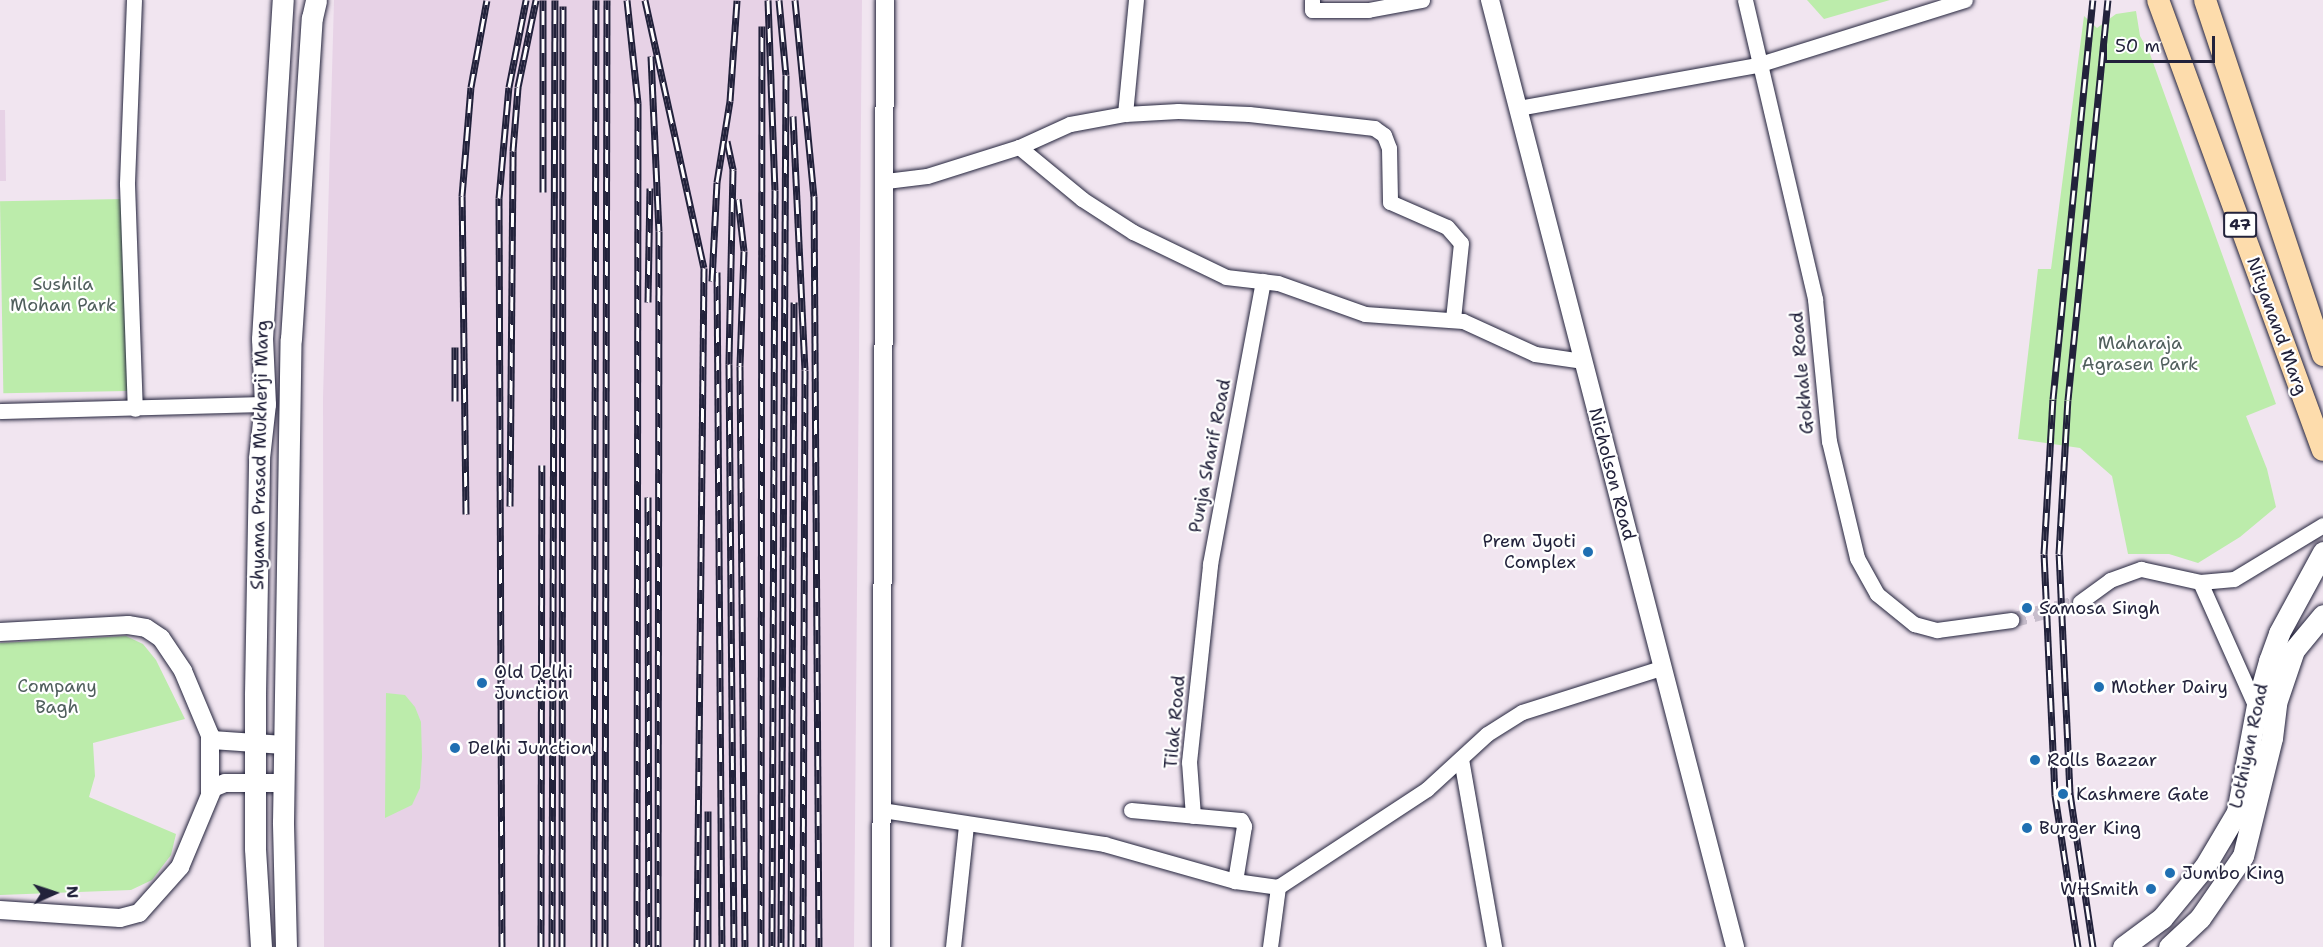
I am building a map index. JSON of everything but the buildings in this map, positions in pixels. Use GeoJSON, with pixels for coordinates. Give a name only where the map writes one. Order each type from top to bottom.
{"type":"FeatureCollection","features":[{"type":"Feature","properties":{"kind":"main road","name":"Shyama Prasad Mukherji Marg"},"geometry":{"type":"LineString","coordinates":[[261,947],[256,744],[259,470],[265,404],[262,339],[283,0]]}},
{"type":"Feature","properties":{"kind":"main road","name":"Shyama Prasad Mukherji Marg"},"geometry":{"type":"LineString","coordinates":[[286,947],[284,745],[291,339],[312,18],[316,0]]}},
{"type":"Feature","properties":{"kind":"main road","name":"Nityanand Marg"},"geometry":{"type":"LineString","coordinates":[[2158,0],[2323,450]]}},
{"type":"Feature","properties":{"kind":"main road","name":"Nityanand Marg"},"geometry":{"type":"LineString","coordinates":[[2205,0],[2323,355]]}},
{"type":"Feature","properties":{"kind":"main road","name":"Lothiyan Road"},"geometry":{"type":"LineString","coordinates":[[2123,947],[2162,918],[2205,866],[2237,812],[2256,706],[2279,633],[2323,552]]}},
{"type":"Feature","properties":{"kind":"main road","name":"Lothiyan Road"},"geometry":{"type":"LineString","coordinates":[[2169,947],[2200,918],[2243,856],[2272,738],[2276,703],[2294,650],[2323,615]]}},
{"type":"Feature","properties":{"kind":"street"},"geometry":{"type":"LineString","coordinates":[[134,0],[127,184],[135,409]]}},
{"type":"Feature","properties":{"kind":"street"},"geometry":{"type":"LineString","coordinates":[[881,947],[885,0]]}},
{"type":"Feature","properties":{"kind":"street"},"geometry":{"type":"LineString","coordinates":[[1125,114],[1136,0]]}},
{"type":"Feature","properties":{"kind":"street"},"geometry":{"type":"LineString","coordinates":[[1312,0],[1312,10],[1368,10],[1422,0]]}},
{"type":"Feature","properties":{"kind":"street","name":"Nicholson Road"},"geometry":{"type":"LineString","coordinates":[[1490,0],[1735,947]]}},
{"type":"Feature","properties":{"kind":"street","name":"Gokhale Road"},"geometry":{"type":"LineString","coordinates":[[1745,0],[1757,65],[1815,299],[1829,441],[1857,558],[1876,594],[1914,624],[1937,630],[2012,621]]}},
{"type":"Feature","properties":{"kind":"street"},"geometry":{"type":"LineString","coordinates":[[1518,108],[1546,101],[1757,65],[1965,0]]}},
{"type":"Feature","properties":{"kind":"street"},"geometry":{"type":"LineString","coordinates":[[886,181],[927,176],[1019,147],[1070,124],[1125,114],[1178,111],[1249,114],[1380,131],[1389,148],[1390,202],[1447,227],[1461,243],[1453,319]]}},
{"type":"Feature","properties":{"kind":"street"},"geometry":{"type":"LineString","coordinates":[[1019,147],[1082,199],[1133,232],[1226,277],[1263,281],[1365,314],[1453,319],[1535,354],[1582,361]]}},
{"type":"Feature","properties":{"kind":"street","name":"Punja Sharif Road"},"geometry":{"type":"LineString","coordinates":[[1204,640],[1210,564],[1263,281]]}},
{"type":"Feature","properties":{"kind":"street"},"geometry":{"type":"LineString","coordinates":[[0,411],[265,404]]}},
{"type":"Feature","properties":{"kind":"street"},"geometry":{"type":"LineString","coordinates":[[2080,602],[2110,580],[2140,569],[2200,582],[2234,579],[2323,525]]}},
{"type":"Feature","properties":{"kind":"street"},"geometry":{"type":"LineString","coordinates":[[2200,582],[2256,706]]}},
{"type":"Feature","properties":{"kind":"street"},"geometry":{"type":"LineString","coordinates":[[0,632],[128,625],[156,633],[193,689],[210,735],[210,793],[205,815],[180,867],[140,913],[120,918],[0,910]]}},
{"type":"Feature","properties":{"kind":"street","name":"Tilak Road"},"geometry":{"type":"LineString","coordinates":[[1193,816],[1189,762],[1204,640]]}},
{"type":"Feature","properties":{"kind":"street"},"geometry":{"type":"LineString","coordinates":[[882,810],[966,825],[1104,844],[1235,881],[1278,887],[1419,794],[1487,734],[1522,712],[1661,668]]}},
{"type":"Feature","properties":{"kind":"street"},"geometry":{"type":"LineString","coordinates":[[210,735],[219,743],[284,745]]}},
{"type":"Feature","properties":{"kind":"street"},"geometry":{"type":"LineString","coordinates":[[1461,759],[1494,947]]}},
{"type":"Feature","properties":{"kind":"street"},"geometry":{"type":"LineString","coordinates":[[210,793],[222,784],[284,783]]}},
{"type":"Feature","properties":{"kind":"street"},"geometry":{"type":"LineString","coordinates":[[1131,810],[1239,819],[1244,823],[1235,881]]}},
{"type":"Feature","properties":{"kind":"street"},"geometry":{"type":"LineString","coordinates":[[953,947],[966,825]]}},
{"type":"Feature","properties":{"kind":"street"},"geometry":{"type":"LineString","coordinates":[[1270,947],[1278,887]]}},
{"type":"Feature","properties":{"kind":"shaded area"},"geometry":{"type":"Polygon","coordinates":[[[334,0],[862,0],[854,947],[324,947],[323,398],[334,0]]]}},
{"type":"Feature","properties":{"kind":"shaded area"},"geometry":{"type":"Polygon","coordinates":[[[0,110],[5,110],[6,181],[0,181],[0,110]]]}},
{"type":"Feature","properties":{"kind":"green space"},"geometry":{"type":"Polygon","coordinates":[[[1807,0],[1890,0],[1824,19],[1807,0]]]}},
{"type":"Feature","properties":{"kind":"green space","name":"Maharaja Agrasen Park"},"geometry":{"type":"Polygon","coordinates":[[[2136,11],[2140,36],[2150,54],[2276,404],[2246,416],[2267,469],[2276,507],[2240,537],[2198,563],[2169,554],[2128,554],[2112,476],[2080,448],[2018,439],[2038,269],[2051,269],[2084,16],[2097,28],[2116,14],[2136,11]]]}},
{"type":"Feature","properties":{"kind":"green space","name":"Sushila Mohan Park"},"geometry":{"type":"Polygon","coordinates":[[[124,199],[127,391],[3,393],[0,201],[124,199]]]}},
{"type":"Feature","properties":{"kind":"green space","name":"Company Bagh"},"geometry":{"type":"Polygon","coordinates":[[[126,636],[143,644],[156,660],[185,719],[93,743],[95,776],[89,797],[176,834],[171,855],[152,880],[131,890],[0,895],[0,643],[126,636]]]}},
{"type":"Feature","properties":{"kind":"green space"},"geometry":{"type":"Polygon","coordinates":[[[386,693],[405,695],[415,707],[421,722],[422,757],[420,788],[412,805],[385,818],[386,693]]]}},
{"type":"Feature","properties":{"kind":"tunnel"},"geometry":{"type":"LineString","coordinates":[[2011,620],[2080,602]]}},
{"type":"Feature","properties":{"kind":"railway"},"geometry":{"type":"LineString","coordinates":[[466,514],[462,196],[471,87],[487,0]]}},
{"type":"Feature","properties":{"kind":"railway"},"geometry":{"type":"LineString","coordinates":[[502,947],[499,198],[509,87],[526,0]]}},
{"type":"Feature","properties":{"kind":"railway"},"geometry":{"type":"LineString","coordinates":[[510,506],[513,151],[518,87],[536,0]]}},
{"type":"Feature","properties":{"kind":"railway"},"geometry":{"type":"LineString","coordinates":[[543,0],[543,192]]}},
{"type":"Feature","properties":{"kind":"railway"},"geometry":{"type":"LineString","coordinates":[[552,947],[555,0]]}},
{"type":"Feature","properties":{"kind":"railway"},"geometry":{"type":"LineString","coordinates":[[594,947],[596,0]]}},
{"type":"Feature","properties":{"kind":"railway"},"geometry":{"type":"LineString","coordinates":[[605,947],[607,0]]}},
{"type":"Feature","properties":{"kind":"railway"},"geometry":{"type":"LineString","coordinates":[[627,0],[638,103],[637,947]]}},
{"type":"Feature","properties":{"kind":"railway"},"geometry":{"type":"LineString","coordinates":[[645,0],[704,268],[697,947]]}},
{"type":"Feature","properties":{"kind":"railway"},"geometry":{"type":"LineString","coordinates":[[712,281],[717,182],[730,101],[737,0]]}},
{"type":"Feature","properties":{"kind":"railway"},"geometry":{"type":"LineString","coordinates":[[768,0],[775,190],[772,947]]}},
{"type":"Feature","properties":{"kind":"railway"},"geometry":{"type":"LineString","coordinates":[[779,0],[786,75],[781,947]]}},
{"type":"Feature","properties":{"kind":"railway"},"geometry":{"type":"LineString","coordinates":[[795,0],[814,196],[819,947]]}},
{"type":"Feature","properties":{"kind":"railway"},"geometry":{"type":"LineString","coordinates":[[2078,947],[2055,795],[2044,554],[2053,399],[2093,0]]}},
{"type":"Feature","properties":{"kind":"railway"},"geometry":{"type":"LineString","coordinates":[[2093,947],[2070,793],[2059,554],[2068,400],[2108,0]]}},
{"type":"Feature","properties":{"kind":"railway"},"geometry":{"type":"LineString","coordinates":[[562,947],[563,6]]}},
{"type":"Feature","properties":{"kind":"railway"},"geometry":{"type":"LineString","coordinates":[[761,947],[762,26]]}},
{"type":"Feature","properties":{"kind":"railway"},"geometry":{"type":"LineString","coordinates":[[651,56],[659,231],[658,947]]}},
{"type":"Feature","properties":{"kind":"railway"},"geometry":{"type":"LineString","coordinates":[[793,116],[805,370],[803,947]]}},
{"type":"Feature","properties":{"kind":"railway"},"geometry":{"type":"LineString","coordinates":[[727,141],[733,170],[729,364],[734,947]]}},
{"type":"Feature","properties":{"kind":"railway"},"geometry":{"type":"LineString","coordinates":[[648,302],[650,188]]}},
{"type":"Feature","properties":{"kind":"railway"},"geometry":{"type":"LineString","coordinates":[[738,199],[744,251],[740,366],[745,947]]}},
{"type":"Feature","properties":{"kind":"railway"},"geometry":{"type":"LineString","coordinates":[[717,272],[722,947]]}},
{"type":"Feature","properties":{"kind":"railway"},"geometry":{"type":"LineString","coordinates":[[791,947],[794,302]]}},
{"type":"Feature","properties":{"kind":"railway"},"geometry":{"type":"LineString","coordinates":[[455,347],[455,401]]}},
{"type":"Feature","properties":{"kind":"railway"},"geometry":{"type":"LineString","coordinates":[[541,947],[542,465]]}},
{"type":"Feature","properties":{"kind":"railway"},"geometry":{"type":"LineString","coordinates":[[648,497],[649,947]]}},
{"type":"Feature","properties":{"kind":"railway"},"geometry":{"type":"LineString","coordinates":[[708,811],[708,947]]}},
{"type":"Feature","properties":{"kind":"place","name":"Prem Jyoti Complex"},"geometry":{"type":"Point","coordinates":[1588,552]}},
{"type":"Feature","properties":{"kind":"place","name":"Samosa Singh"},"geometry":{"type":"Point","coordinates":[2027,608]}},
{"type":"Feature","properties":{"kind":"place","name":"Old Delhi Junction"},"geometry":{"type":"Point","coordinates":[482,683]}},
{"type":"Feature","properties":{"kind":"place","name":"Mother Dairy"},"geometry":{"type":"Point","coordinates":[2099,687]}},
{"type":"Feature","properties":{"kind":"place","name":"Delhi Junction"},"geometry":{"type":"Point","coordinates":[455,748]}},
{"type":"Feature","properties":{"kind":"place","name":"Rolls Bazzar"},"geometry":{"type":"Point","coordinates":[2035,760]}},
{"type":"Feature","properties":{"kind":"place","name":"Kashmere Gate"},"geometry":{"type":"Point","coordinates":[2063,794]}},
{"type":"Feature","properties":{"kind":"place","name":"Burger King"},"geometry":{"type":"Point","coordinates":[2027,828]}},
{"type":"Feature","properties":{"kind":"place","name":"Jumbo King"},"geometry":{"type":"Point","coordinates":[2170,873]}},
{"type":"Feature","properties":{"kind":"place","name":"WHSmith"},"geometry":{"type":"Point","coordinates":[2151,889]}}]}
